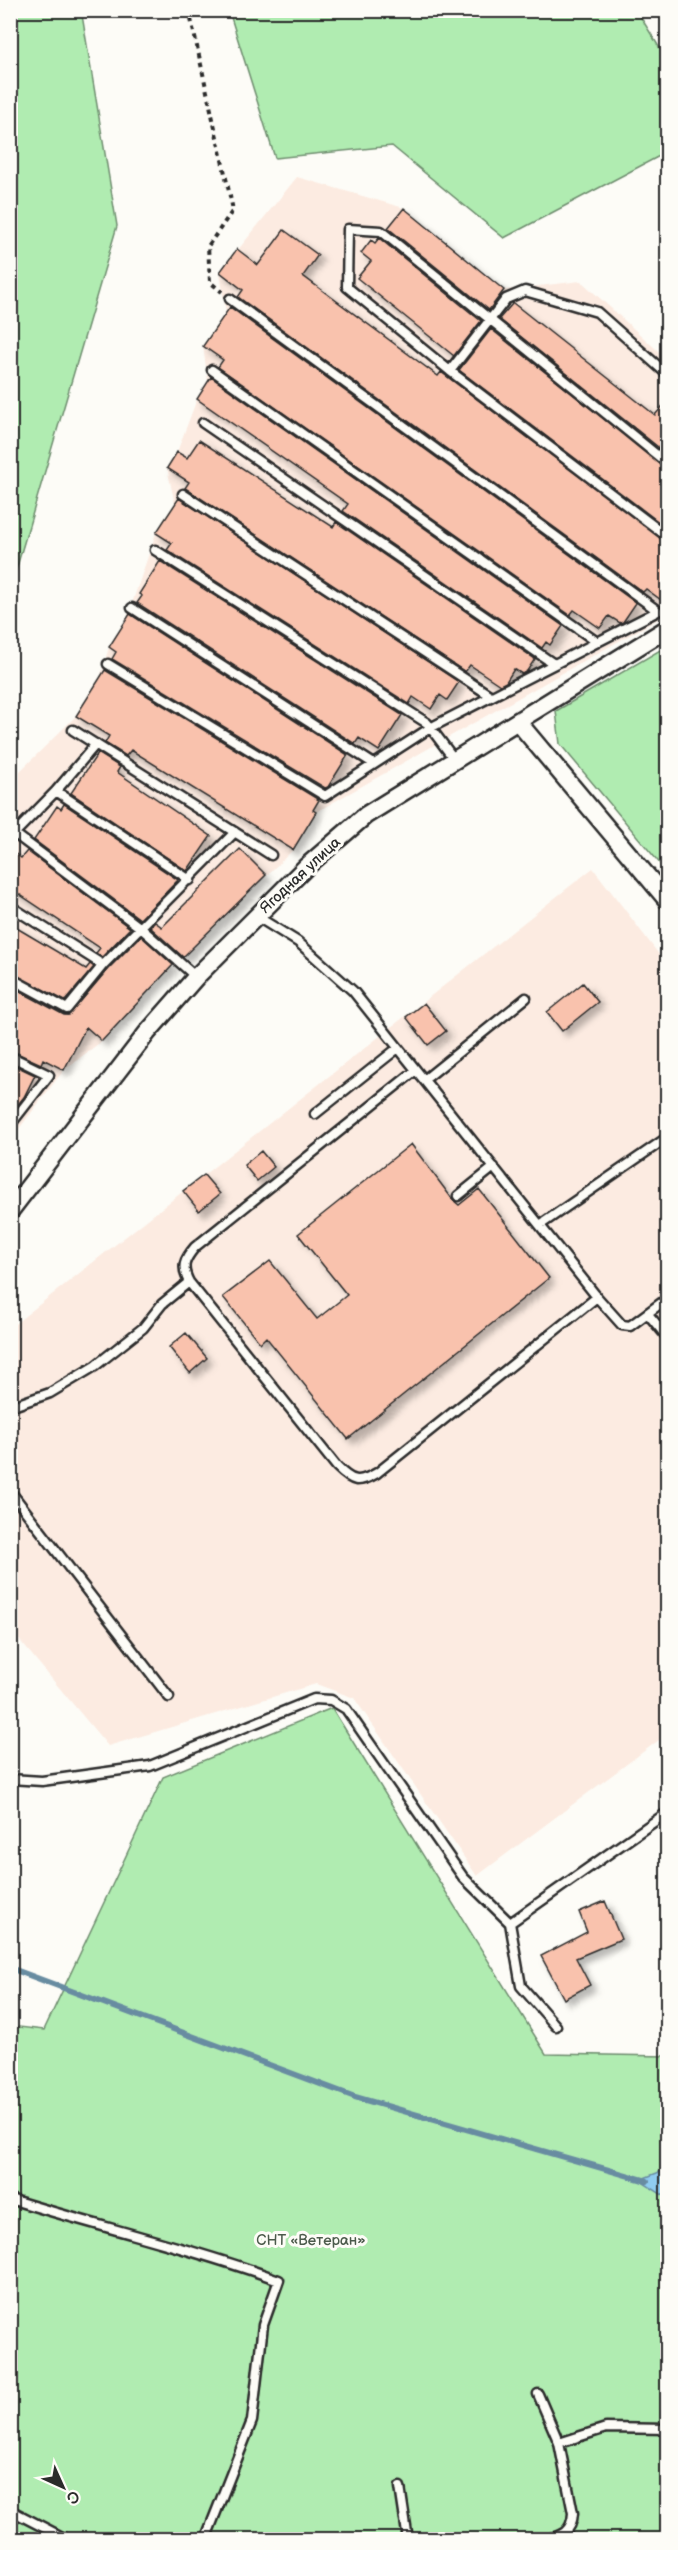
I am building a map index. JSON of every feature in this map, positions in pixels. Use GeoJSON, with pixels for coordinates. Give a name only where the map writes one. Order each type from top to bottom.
{"type":"FeatureCollection","features":[{"type":"Feature","properties":{"kind":"street","name":"Ягодная улица"},"geometry":{"type":"LineString","coordinates":[[10,1210],[147,1033],[196,977],[307,866],[366,815],[668,628]]}},
{"type":"Feature","properties":{"kind":"street"},"geometry":{"type":"LineString","coordinates":[[518,722],[668,901]]}},
{"type":"Feature","properties":{"kind":"lane"},"geometry":{"type":"LineString","coordinates":[[668,464],[489,321],[381,231],[348,229],[347,287],[450,371],[668,537]]}},
{"type":"Feature","properties":{"kind":"lane"},"geometry":{"type":"LineString","coordinates":[[450,371],[506,299],[525,291],[597,312],[668,375]]}},
{"type":"Feature","properties":{"kind":"lane"},"geometry":{"type":"LineString","coordinates":[[108,664],[325,796],[430,728],[658,611],[230,299]]}},
{"type":"Feature","properties":{"kind":"lane"},"geometry":{"type":"LineString","coordinates":[[212,370],[597,642]]}},
{"type":"Feature","properties":{"kind":"lane"},"geometry":{"type":"LineString","coordinates":[[203,423],[554,664]]}},
{"type":"Feature","properties":{"kind":"lane"},"geometry":{"type":"LineString","coordinates":[[183,494],[491,696]]}},
{"type":"Feature","properties":{"kind":"lane"},"geometry":{"type":"LineString","coordinates":[[155,550],[427,723],[454,759]]}},
{"type":"Feature","properties":{"kind":"lane"},"geometry":{"type":"LineString","coordinates":[[132,608],[375,764]]}},
{"type":"Feature","properties":{"kind":"lane"},"geometry":{"type":"LineString","coordinates":[[73,730],[271,855]]}},
{"type":"Feature","properties":{"kind":"lane"},"geometry":{"type":"LineString","coordinates":[[96,744],[13,836],[142,928],[196,977]]}},
{"type":"Feature","properties":{"kind":"lane"},"geometry":{"type":"LineString","coordinates":[[56,791],[190,880]]}},
{"type":"Feature","properties":{"kind":"lane"},"geometry":{"type":"LineString","coordinates":[[10,978],[67,1009],[104,965],[235,832]]}},
{"type":"Feature","properties":{"kind":"lane"},"geometry":{"type":"LineString","coordinates":[[10,906],[104,965]]}},
{"type":"Feature","properties":{"kind":"lane"},"geometry":{"type":"LineString","coordinates":[[256,916],[298,942],[352,990],[597,1297],[622,1325],[630,1326],[668,1298]]}},
{"type":"Feature","properties":{"kind":"lane"},"geometry":{"type":"LineString","coordinates":[[424,1080],[526,998]]}},
{"type":"Feature","properties":{"kind":"lane"},"geometry":{"type":"LineString","coordinates":[[315,1114],[398,1048]]}},
{"type":"Feature","properties":{"kind":"lane"},"geometry":{"type":"LineString","coordinates":[[10,1056],[49,1075],[11,1124]]}},
{"type":"Feature","properties":{"kind":"lane"},"geometry":{"type":"LineString","coordinates":[[416,1070],[195,1247],[186,1258],[183,1270],[189,1282],[337,1467],[349,1479],[363,1480],[377,1473],[597,1297]]}},
{"type":"Feature","properties":{"kind":"lane"},"geometry":{"type":"LineString","coordinates":[[540,1225],[668,1137]]}},
{"type":"Feature","properties":{"kind":"lane"},"geometry":{"type":"LineString","coordinates":[[458,1196],[494,1167]]}},
{"type":"Feature","properties":{"kind":"lane"},"geometry":{"type":"LineString","coordinates":[[10,1407],[50,1394],[95,1366],[143,1328],[162,1304],[189,1282]]}},
{"type":"Feature","properties":{"kind":"lane"},"geometry":{"type":"LineString","coordinates":[[648,1314],[668,1338]]}},
{"type":"Feature","properties":{"kind":"lane"},"geometry":{"type":"LineString","coordinates":[[10,1491],[170,1698]]}},
{"type":"Feature","properties":{"kind":"lane"},"geometry":{"type":"LineString","coordinates":[[10,1779],[42,1781],[150,1766],[314,1699],[331,1700],[346,1709],[463,1877],[510,1923],[521,1986],[556,2026]]}},
{"type":"Feature","properties":{"kind":"lane"},"geometry":{"type":"LineString","coordinates":[[510,1923],[668,1812]]}},
{"type":"Feature","properties":{"kind":"lane"},"geometry":{"type":"LineString","coordinates":[[10,2199],[220,2258],[279,2280],[263,2325],[252,2421],[205,2540]]}},
{"type":"Feature","properties":{"kind":"lane"},"geometry":{"type":"LineString","coordinates":[[538,2394],[559,2443],[573,2513],[573,2525],[566,2533],[544,2540]]}},
{"type":"Feature","properties":{"kind":"lane"},"geometry":{"type":"LineString","coordinates":[[559,2443],[606,2428],[668,2429]]}},
{"type":"Feature","properties":{"kind":"lane"},"geometry":{"type":"LineString","coordinates":[[400,2487],[408,2540]]}},
{"type":"Feature","properties":{"kind":"lane"},"geometry":{"type":"LineString","coordinates":[[10,2510],[68,2540]]}},
{"type":"Feature","properties":{"kind":"path"},"geometry":{"type":"LineString","coordinates":[[189,10],[233,210],[208,246],[210,282],[230,299]]}},
{"type":"Feature","properties":{"kind":"shaded area"},"geometry":{"type":"Polygon","coordinates":[[[297,177],[404,208],[504,290],[581,281],[667,359],[667,614],[316,812],[293,850],[167,972],[102,1041],[64,1070],[11,1139],[11,780],[76,716],[100,678],[109,647],[127,618],[156,533],[175,504],[167,468],[177,452],[197,399],[208,382],[203,346],[226,314],[220,272],[297,177]]]}},
{"type":"Feature","properties":{"kind":"shaded area"},"geometry":{"type":"Polygon","coordinates":[[[593,868],[667,965],[667,1734],[477,1876],[354,1698],[316,1684],[108,1746],[11,1630],[11,1327],[593,868]]]}},
{"type":"Feature","properties":{"kind":"green space"},"geometry":{"type":"Polygon","coordinates":[[[11,10],[80,11],[82,15],[117,226],[11,587],[11,10]]]}},
{"type":"Feature","properties":{"kind":"green space"},"geometry":{"type":"Polygon","coordinates":[[[229,11],[637,11],[667,60],[667,152],[504,238],[392,146],[275,158],[229,11]]]}},
{"type":"Feature","properties":{"kind":"green space"},"geometry":{"type":"Polygon","coordinates":[[[667,646],[667,872],[560,744],[556,711],[667,646]]]}},
{"type":"Feature","properties":{"kind":"green space","name":"СНТ «Ветеран»"},"geometry":{"type":"Polygon","coordinates":[[[332,1708],[546,2054],[667,2056],[667,2539],[11,2540],[11,2026],[44,2030],[163,1777],[332,1708]]]}},
{"type":"Feature","properties":{"kind":"water"},"geometry":{"type":"Polygon","coordinates":[[[667,2169],[667,2198],[639,2180],[667,2169]]]}},
{"type":"Feature","properties":{"kind":"building"},"geometry":{"type":"Polygon","coordinates":[[[404,208],[504,290],[489,310],[388,228],[404,208]]]}},
{"type":"Feature","properties":{"kind":"building"},"geometry":{"type":"Polygon","coordinates":[[[284,230],[318,255],[303,276],[438,376],[441,372],[668,543],[668,605],[646,589],[643,592],[238,297],[243,290],[220,272],[237,249],[258,265],[284,230]]]}},
{"type":"Feature","properties":{"kind":"building"},"geometry":{"type":"Polygon","coordinates":[[[379,238],[481,321],[454,356],[357,278],[371,261],[361,253],[371,240],[375,243],[379,238]]]}},
{"type":"Feature","properties":{"kind":"building"},"geometry":{"type":"Polygon","coordinates":[[[513,303],[655,415],[668,400],[668,455],[499,319],[513,303]]]}},
{"type":"Feature","properties":{"kind":"building"},"geometry":{"type":"Polygon","coordinates":[[[230,307],[636,603],[623,622],[620,623],[609,616],[600,628],[574,610],[570,615],[218,367],[223,360],[203,346],[230,307]]]}},
{"type":"Feature","properties":{"kind":"building"},"geometry":{"type":"Polygon","coordinates":[[[491,329],[668,470],[668,529],[459,370],[491,329]]]}},
{"type":"Feature","properties":{"kind":"building"},"geometry":{"type":"Polygon","coordinates":[[[211,377],[563,626],[550,645],[546,642],[542,648],[343,511],[348,504],[197,399],[211,377]]]}},
{"type":"Feature","properties":{"kind":"building"},"geometry":{"type":"Polygon","coordinates":[[[199,440],[333,527],[336,522],[535,659],[527,671],[522,674],[514,669],[506,682],[500,685],[470,665],[465,672],[185,488],[189,482],[167,468],[177,452],[187,458],[199,440]]]}},
{"type":"Feature","properties":{"kind":"building"},"geometry":{"type":"Polygon","coordinates":[[[179,498],[459,682],[447,700],[440,695],[431,709],[413,697],[409,704],[167,550],[172,543],[156,533],[179,498]]]}},
{"type":"Feature","properties":{"kind":"building"},"geometry":{"type":"Polygon","coordinates":[[[160,561],[402,715],[379,751],[359,738],[355,744],[137,603],[142,596],[139,594],[160,561]]]}},
{"type":"Feature","properties":{"kind":"building"},"geometry":{"type":"Polygon","coordinates":[[[130,614],[348,755],[328,787],[325,788],[112,659],[116,652],[109,647],[130,614]]]}},
{"type":"Feature","properties":{"kind":"building"},"geometry":{"type":"Polygon","coordinates":[[[105,670],[319,800],[313,810],[316,812],[293,850],[131,750],[126,756],[105,743],[109,736],[76,716],[105,670]]]}},
{"type":"Feature","properties":{"kind":"building"},"geometry":{"type":"Polygon","coordinates":[[[98,753],[120,767],[117,772],[211,836],[187,871],[71,793],[98,753]]]}},
{"type":"Feature","properties":{"kind":"building"},"geometry":{"type":"Polygon","coordinates":[[[64,804],[178,880],[140,919],[34,840],[57,806],[61,809],[64,804]]]}},
{"type":"Feature","properties":{"kind":"building"},"geometry":{"type":"Polygon","coordinates":[[[240,849],[266,875],[183,957],[150,927],[155,922],[162,927],[240,849]]]}},
{"type":"Feature","properties":{"kind":"building"},"geometry":{"type":"Polygon","coordinates":[[[10,850],[21,858],[27,851],[130,928],[102,957],[96,953],[100,948],[10,888],[10,850]]]}},
{"type":"Feature","properties":{"kind":"building"},"geometry":{"type":"Polygon","coordinates":[[[10,924],[86,969],[90,964],[94,967],[65,1001],[10,972],[10,924]]]}},
{"type":"Feature","properties":{"kind":"building"},"geometry":{"type":"Polygon","coordinates":[[[141,936],[173,965],[102,1041],[86,1027],[64,1070],[43,1059],[41,1064],[10,1050],[10,986],[64,1015],[69,1015],[108,969],[141,936]]]}},
{"type":"Feature","properties":{"kind":"building"},"geometry":{"type":"Polygon","coordinates":[[[583,983],[598,1002],[562,1031],[547,1012],[583,983]]]}},
{"type":"Feature","properties":{"kind":"building"},"geometry":{"type":"Polygon","coordinates":[[[424,1003],[446,1031],[428,1045],[406,1017],[424,1003]]]}},
{"type":"Feature","properties":{"kind":"building"},"geometry":{"type":"Polygon","coordinates":[[[10,1063],[35,1075],[24,1097],[10,1114],[10,1063]]]}},
{"type":"Feature","properties":{"kind":"building"},"geometry":{"type":"Polygon","coordinates":[[[411,1144],[459,1205],[479,1189],[549,1278],[348,1439],[266,1337],[260,1343],[223,1297],[270,1261],[317,1319],[347,1295],[298,1234],[411,1144]]]}},
{"type":"Feature","properties":{"kind":"building"},"geometry":{"type":"Polygon","coordinates":[[[261,1151],[274,1167],[257,1181],[244,1165],[261,1151]]]}},
{"type":"Feature","properties":{"kind":"building"},"geometry":{"type":"Polygon","coordinates":[[[204,1175],[220,1194],[199,1211],[183,1191],[204,1175]]]}},
{"type":"Feature","properties":{"kind":"building"},"geometry":{"type":"Polygon","coordinates":[[[186,1333],[207,1358],[190,1373],[169,1347],[186,1333]]]}},
{"type":"Feature","properties":{"kind":"building"},"geometry":{"type":"Polygon","coordinates":[[[605,1901],[621,1939],[576,1958],[590,1985],[564,1999],[541,1956],[587,1932],[579,1912],[605,1901]]]}},
{"type":"Feature","properties":{"kind":"waterway"},"geometry":{"type":"LineString","coordinates":[[10,1968],[355,2097],[647,2181]]}}]}
